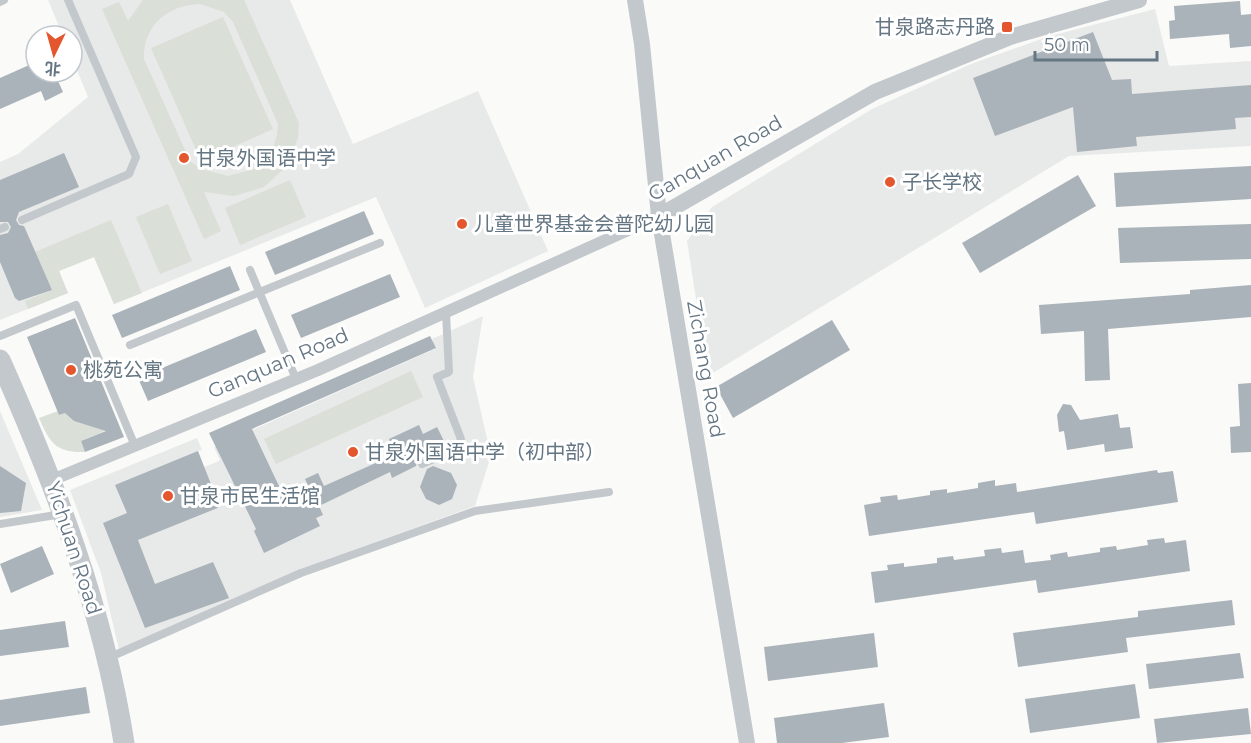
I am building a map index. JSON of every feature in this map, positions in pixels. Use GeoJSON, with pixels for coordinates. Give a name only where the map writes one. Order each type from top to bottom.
{"type":"FeatureCollection","features":[{"type":"Feature","properties":{"kind":"street","name":"Zichang Road"},"geometry":{"type":"LineString","coordinates":[[635,0],[659,216],[747,743]]}},
{"type":"Feature","properties":{"kind":"street","name":"Ganquan Road"},"geometry":{"type":"LineString","coordinates":[[52,480],[446,314],[659,216],[876,92],[1010,37],[1139,0]]}},
{"type":"Feature","properties":{"kind":"street","name":"Yichuan Road"},"geometry":{"type":"LineString","coordinates":[[0,360],[65,513],[108,658],[124,743]]}},
{"type":"Feature","properties":{"kind":"lane"},"geometry":{"type":"LineString","coordinates":[[22,220],[129,174],[136,158],[68,0]]}},
{"type":"Feature","properties":{"kind":"lane"},"geometry":{"type":"LineString","coordinates":[[130,345],[380,243]]}},
{"type":"Feature","properties":{"kind":"lane"},"geometry":{"type":"LineString","coordinates":[[250,270],[296,379]]}},
{"type":"Feature","properties":{"kind":"lane"},"geometry":{"type":"LineString","coordinates":[[0,336],[76,305],[135,446]]}},
{"type":"Feature","properties":{"kind":"lane"},"geometry":{"type":"LineString","coordinates":[[422,464],[457,449],[461,439],[437,378],[449,372],[446,314]]}},
{"type":"Feature","properties":{"kind":"lane"},"geometry":{"type":"LineString","coordinates":[[108,658],[301,573],[474,511],[609,492]]}},
{"type":"Feature","properties":{"kind":"lane"},"geometry":{"type":"LineString","coordinates":[[0,524],[65,513]]}},
{"type":"Feature","properties":{"kind":"shaded area","name":"甘泉外国语中学"},"geometry":{"type":"Polygon","coordinates":[[[48,0],[290,0],[353,144],[478,91],[548,251],[425,308],[376,197],[114,304],[94,257],[59,271],[68,293],[0,320],[0,162],[18,154],[88,97],[83,84],[84,24],[58,24],[48,0]]]}},
{"type":"Feature","properties":{"kind":"shaded area"},"geometry":{"type":"Polygon","coordinates":[[[143,0],[244,0],[299,123],[298,138],[287,166],[264,187],[234,196],[204,192],[221,231],[204,239],[102,9],[119,2],[128,21],[143,0]],[[200,4],[188,5],[168,13],[153,27],[148,36],[144,59],[190,161],[201,169],[228,176],[254,169],[272,150],[278,124],[233,22],[224,12],[200,4]]]}},
{"type":"Feature","properties":{"kind":"shaded area","name":"子长学校"},"geometry":{"type":"Polygon","coordinates":[[[1155,9],[1169,66],[1251,61],[1251,146],[1069,156],[708,376],[687,241],[712,207],[872,109],[971,64],[1050,36],[1155,9]]]}},
{"type":"Feature","properties":{"kind":"shaded area"},"geometry":{"type":"Polygon","coordinates":[[[223,17],[273,129],[201,161],[151,48],[223,17]]]}},
{"type":"Feature","properties":{"kind":"shaded area"},"geometry":{"type":"Polygon","coordinates":[[[290,180],[306,217],[240,245],[225,208],[290,180]]]}},
{"type":"Feature","properties":{"kind":"shaded area"},"geometry":{"type":"Polygon","coordinates":[[[168,204],[192,261],[160,274],[136,217],[168,204]]]}},
{"type":"Feature","properties":{"kind":"shaded area"},"geometry":{"type":"Polygon","coordinates":[[[111,220],[142,293],[114,304],[94,257],[59,271],[68,293],[28,309],[25,301],[52,290],[35,252],[111,220]]]}},
{"type":"Feature","properties":{"kind":"shaded area","name":"甘泉外国语中学（初中部）"},"geometry":{"type":"Polygon","coordinates":[[[483,316],[473,377],[491,456],[475,506],[301,569],[119,650],[101,573],[70,490],[197,438],[202,450],[197,451],[204,467],[217,462],[220,460],[214,447],[435,349],[432,339],[483,316]]]}},
{"type":"Feature","properties":{"kind":"shaded area"},"geometry":{"type":"Polygon","coordinates":[[[411,371],[423,397],[276,464],[264,439],[411,371]]]}},
{"type":"Feature","properties":{"kind":"shaded area"},"geometry":{"type":"Polygon","coordinates":[[[0,411],[42,510],[0,517],[0,411]]]}},
{"type":"Feature","properties":{"kind":"shaded area"},"geometry":{"type":"Polygon","coordinates":[[[58,411],[59,415],[67,412],[74,421],[119,425],[81,441],[85,452],[67,451],[55,445],[39,418],[58,411]]]}},
{"type":"Feature","properties":{"kind":"building"},"geometry":{"type":"Polygon","coordinates":[[[1240,1],[1241,15],[1251,14],[1251,46],[1230,48],[1229,34],[1170,39],[1169,21],[1175,20],[1174,6],[1240,1]]]}},
{"type":"Feature","properties":{"kind":"building"},"geometry":{"type":"Polygon","coordinates":[[[1093,32],[1112,80],[1131,79],[1132,94],[1251,85],[1251,117],[1235,118],[1236,129],[1136,137],[1137,146],[1077,152],[1073,107],[995,136],[973,78],[1093,32]]]}},
{"type":"Feature","properties":{"kind":"building"},"geometry":{"type":"Polygon","coordinates":[[[24,67],[24,84],[59,84],[63,92],[45,101],[41,91],[0,109],[0,78],[24,67]]]}},
{"type":"Feature","properties":{"kind":"building"},"geometry":{"type":"Polygon","coordinates":[[[64,153],[79,187],[19,212],[16,220],[19,225],[24,226],[52,290],[19,301],[15,298],[0,262],[0,235],[8,233],[11,227],[8,222],[0,222],[0,180],[64,153]]]}},
{"type":"Feature","properties":{"kind":"building"},"geometry":{"type":"Polygon","coordinates":[[[1251,166],[1251,199],[1116,207],[1114,173],[1251,166]]]}},
{"type":"Feature","properties":{"kind":"building"},"geometry":{"type":"Polygon","coordinates":[[[1078,175],[1096,206],[980,273],[962,243],[1078,175]]]}},
{"type":"Feature","properties":{"kind":"building"},"geometry":{"type":"Polygon","coordinates":[[[364,211],[374,234],[275,275],[265,252],[364,211]]]}},
{"type":"Feature","properties":{"kind":"building"},"geometry":{"type":"Polygon","coordinates":[[[1251,224],[1251,259],[1120,263],[1118,228],[1251,224]]]}},
{"type":"Feature","properties":{"kind":"building"},"geometry":{"type":"Polygon","coordinates":[[[230,266],[240,290],[122,338],[112,315],[230,266]]]}},
{"type":"Feature","properties":{"kind":"building"},"geometry":{"type":"Polygon","coordinates":[[[390,274],[400,297],[301,338],[291,315],[390,274]]]}},
{"type":"Feature","properties":{"kind":"building"},"geometry":{"type":"Polygon","coordinates":[[[1251,285],[1251,317],[1108,329],[1110,380],[1085,381],[1084,331],[1041,334],[1039,305],[1190,294],[1190,290],[1251,285]]]}},
{"type":"Feature","properties":{"kind":"building","name":"桃苑公寓"},"geometry":{"type":"Polygon","coordinates":[[[75,318],[124,437],[85,452],[81,441],[106,431],[74,421],[65,413],[59,415],[27,337],[75,318]]]}},
{"type":"Feature","properties":{"kind":"building"},"geometry":{"type":"Polygon","coordinates":[[[832,320],[850,350],[733,418],[716,387],[832,320]]]}},
{"type":"Feature","properties":{"kind":"building"},"geometry":{"type":"Polygon","coordinates":[[[256,329],[266,352],[148,401],[138,378],[256,329]]]}},
{"type":"Feature","properties":{"kind":"building"},"geometry":{"type":"Polygon","coordinates":[[[430,336],[436,348],[252,429],[287,503],[311,492],[305,479],[318,473],[324,486],[396,454],[389,439],[419,425],[423,434],[437,427],[444,441],[408,458],[417,461],[416,466],[392,478],[390,472],[319,506],[323,515],[316,518],[320,526],[264,553],[254,531],[256,529],[209,433],[430,336]]]}},
{"type":"Feature","properties":{"kind":"building"},"geometry":{"type":"Polygon","coordinates":[[[1251,383],[1251,452],[1231,453],[1230,427],[1240,426],[1238,384],[1251,383]]]}},
{"type":"Feature","properties":{"kind":"building"},"geometry":{"type":"Polygon","coordinates":[[[1063,404],[1071,405],[1080,420],[1118,414],[1120,428],[1130,427],[1133,448],[1105,452],[1104,444],[1067,450],[1064,431],[1059,432],[1057,415],[1063,404]]]}},
{"type":"Feature","properties":{"kind":"building"},"geometry":{"type":"Polygon","coordinates":[[[198,451],[220,507],[138,540],[155,584],[213,562],[229,598],[145,628],[103,523],[127,513],[115,485],[198,451]]]}},
{"type":"Feature","properties":{"kind":"building"},"geometry":{"type":"Polygon","coordinates":[[[0,466],[26,483],[21,511],[0,513],[0,466]]]}},
{"type":"Feature","properties":{"kind":"building"},"geometry":{"type":"Polygon","coordinates":[[[433,466],[451,473],[457,485],[452,499],[439,505],[426,499],[420,487],[427,469],[433,466]]]}},
{"type":"Feature","properties":{"kind":"building"},"geometry":{"type":"Polygon","coordinates":[[[1157,470],[1158,473],[1173,471],[1178,502],[1036,524],[1034,512],[869,536],[864,505],[881,502],[880,497],[897,495],[898,500],[930,495],[930,491],[947,489],[947,493],[978,488],[978,483],[995,480],[995,486],[1016,483],[1017,492],[1157,470]]]}},
{"type":"Feature","properties":{"kind":"building"},"geometry":{"type":"Polygon","coordinates":[[[1164,538],[1165,543],[1186,540],[1190,571],[1038,593],[1036,580],[875,603],[871,572],[888,570],[887,565],[904,563],[904,567],[937,563],[937,558],[953,556],[954,560],[985,556],[984,550],[1001,548],[1002,553],[1023,550],[1025,563],[1051,560],[1050,555],[1067,552],[1068,557],[1100,552],[1100,548],[1116,546],[1117,550],[1148,545],[1147,540],[1164,538]]]}},
{"type":"Feature","properties":{"kind":"building"},"geometry":{"type":"Polygon","coordinates":[[[42,546],[54,574],[11,593],[0,564],[42,546]]]}},
{"type":"Feature","properties":{"kind":"building"},"geometry":{"type":"Polygon","coordinates":[[[1232,600],[1235,625],[1126,638],[1128,652],[1018,667],[1013,633],[1138,617],[1138,611],[1232,600]]]}},
{"type":"Feature","properties":{"kind":"building"},"geometry":{"type":"Polygon","coordinates":[[[65,621],[69,647],[0,656],[0,630],[65,621]]]}},
{"type":"Feature","properties":{"kind":"building"},"geometry":{"type":"Polygon","coordinates":[[[874,633],[878,667],[768,681],[764,647],[874,633]]]}},
{"type":"Feature","properties":{"kind":"building"},"geometry":{"type":"Polygon","coordinates":[[[1240,653],[1244,678],[1149,689],[1146,664],[1240,653]]]}},
{"type":"Feature","properties":{"kind":"building"},"geometry":{"type":"Polygon","coordinates":[[[1135,684],[1140,718],[1030,733],[1025,699],[1135,684]]]}},
{"type":"Feature","properties":{"kind":"building"},"geometry":{"type":"Polygon","coordinates":[[[86,687],[90,713],[0,726],[0,700],[86,687]]]}},
{"type":"Feature","properties":{"kind":"building"},"geometry":{"type":"Polygon","coordinates":[[[884,703],[889,737],[842,743],[777,743],[774,718],[884,703]]]}},
{"type":"Feature","properties":{"kind":"building"},"geometry":{"type":"Polygon","coordinates":[[[1248,708],[1251,734],[1157,743],[1154,719],[1248,708]]]}},
{"type":"Feature","properties":{"kind":"place","name":"甘泉路志丹路"},"geometry":{"type":"Point","coordinates":[1007,27]}},
{"type":"Feature","properties":{"kind":"place","name":"甘泉外国语中学"},"geometry":{"type":"Point","coordinates":[184,158]}},
{"type":"Feature","properties":{"kind":"place","name":"子长学校"},"geometry":{"type":"Point","coordinates":[890,182]}},
{"type":"Feature","properties":{"kind":"place","name":"儿童世界基金会普陀幼儿园"},"geometry":{"type":"Point","coordinates":[462,224]}},
{"type":"Feature","properties":{"kind":"place","name":"桃苑公寓"},"geometry":{"type":"Point","coordinates":[71,370]}},
{"type":"Feature","properties":{"kind":"place","name":"甘泉外国语中学（初中部）"},"geometry":{"type":"Point","coordinates":[353,452]}},
{"type":"Feature","properties":{"kind":"place","name":"甘泉市民生活馆"},"geometry":{"type":"Point","coordinates":[168,496]}}]}
